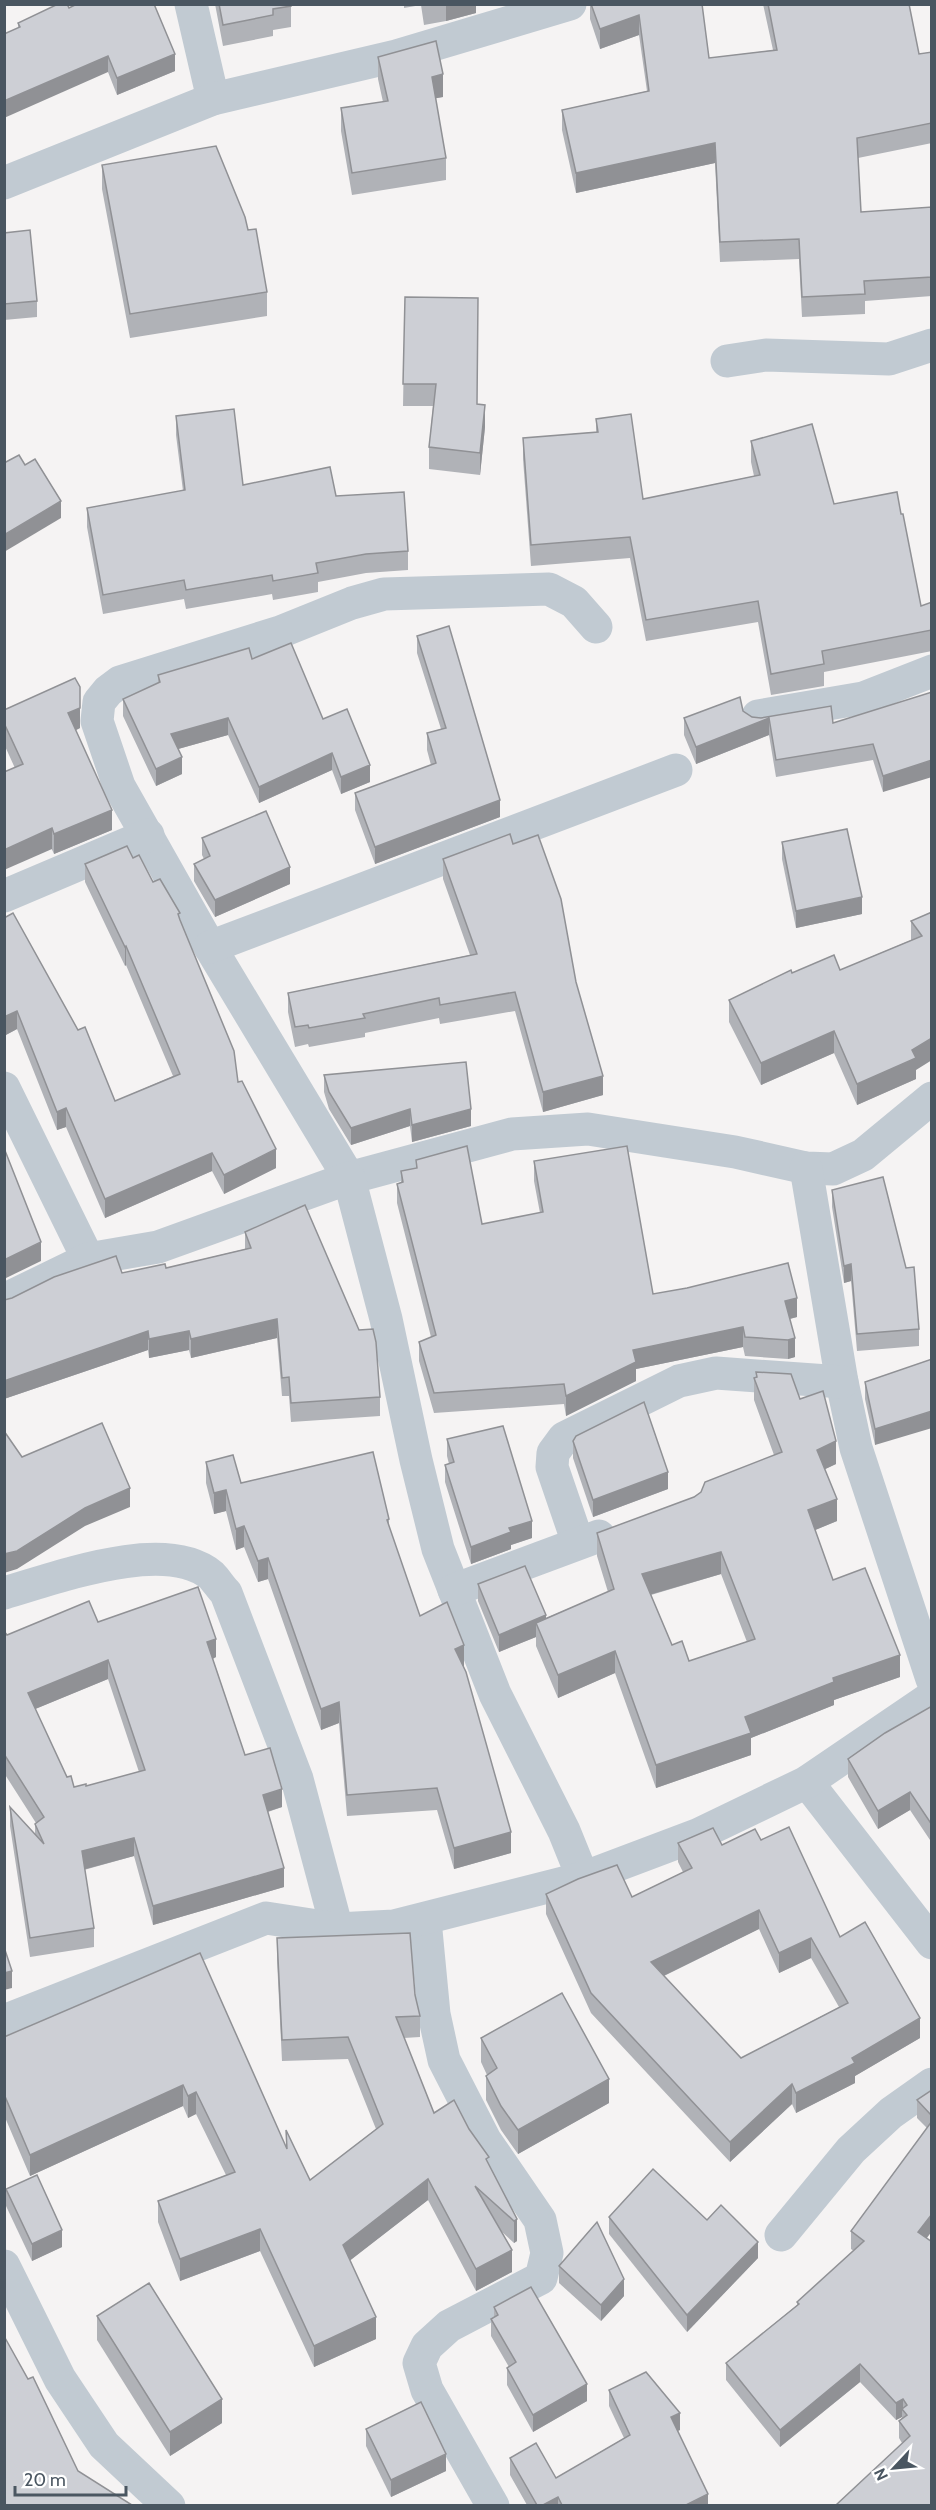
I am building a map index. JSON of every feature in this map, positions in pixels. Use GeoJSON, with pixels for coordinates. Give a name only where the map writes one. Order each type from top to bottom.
{"type":"FeatureCollection","features":[{"type":"Feature","properties":{"kind":"street"},"geometry":{"type":"LineString","coordinates":[[191,4],[213,99]]}},
{"type":"Feature","properties":{"kind":"street"},"geometry":{"type":"LineString","coordinates":[[4,183],[213,99],[396,56],[570,4]]}},
{"type":"Feature","properties":{"kind":"street"},"geometry":{"type":"LineString","coordinates":[[727,361],[766,355],[889,359],[932,345]]}},
{"type":"Feature","properties":{"kind":"street"},"geometry":{"type":"LineString","coordinates":[[583,1878],[564,1831],[495,1694],[436,1538],[416,1460],[386,1319],[349,1178],[210,947],[119,786],[97,721],[99,702],[120,682],[280,632],[352,603],[384,594],[549,589],[574,602],[596,627]]}},
{"type":"Feature","properties":{"kind":"street"},"geometry":{"type":"LineString","coordinates":[[758,716],[863,698],[932,670]]}},
{"type":"Feature","properties":{"kind":"street"},"geometry":{"type":"LineString","coordinates":[[210,947],[676,770]]}},
{"type":"Feature","properties":{"kind":"street"},"geometry":{"type":"LineString","coordinates":[[4,896],[148,835]]}},
{"type":"Feature","properties":{"kind":"street"},"geometry":{"type":"LineString","coordinates":[[4,1088],[88,1259]]}},
{"type":"Feature","properties":{"kind":"street"},"geometry":{"type":"LineString","coordinates":[[4,1300],[88,1259],[158,1247],[349,1178],[512,1134],[588,1130],[735,1152],[806,1168],[833,1168],[863,1155],[932,1098]]}},
{"type":"Feature","properties":{"kind":"street"},"geometry":{"type":"LineString","coordinates":[[806,1168],[842,1382],[856,1448],[932,1679]]}},
{"type":"Feature","properties":{"kind":"street"},"geometry":{"type":"LineString","coordinates":[[579,1543],[552,1467],[553,1453],[564,1438],[679,1382],[716,1372],[842,1382]]}},
{"type":"Feature","properties":{"kind":"street"},"geometry":{"type":"LineString","coordinates":[[454,1590],[622,1527]]}},
{"type":"Feature","properties":{"kind":"street"},"geometry":{"type":"LineString","coordinates":[[4,1593],[95,1567],[148,1558],[188,1564],[210,1575],[226,1593],[297,1779],[337,1929]]}},
{"type":"Feature","properties":{"kind":"street"},"geometry":{"type":"LineString","coordinates":[[4,2020],[105,1983],[266,1918],[337,1929],[394,1926],[425,1920],[583,1878],[697,1835],[807,1782],[932,1697]]}},
{"type":"Feature","properties":{"kind":"street"},"geometry":{"type":"LineString","coordinates":[[807,1782],[932,1943]]}},
{"type":"Feature","properties":{"kind":"street"},"geometry":{"type":"LineString","coordinates":[[425,1920],[434,2014],[444,2060],[485,2140],[540,2220],[547,2253],[541,2278],[449,2326],[427,2346],[419,2363],[427,2390],[493,2505]]}},
{"type":"Feature","properties":{"kind":"street"},"geometry":{"type":"LineString","coordinates":[[780,2235],[851,2150],[891,2113],[932,2084]]}},
{"type":"Feature","properties":{"kind":"street"},"geometry":{"type":"LineString","coordinates":[[4,2266],[60,2379],[104,2445],[169,2505]]}},
{"type":"Feature","properties":{"kind":"building"},"geometry":{"type":"Polygon","coordinates":[[[58,4],[67,4],[69,8],[77,4],[154,4],[175,54],[117,78],[108,56],[4,101],[4,34],[20,27],[18,23],[58,4]]]}},
{"type":"Feature","properties":{"kind":"building"},"geometry":{"type":"Polygon","coordinates":[[[219,4],[291,4],[291,6],[273,9],[273,15],[223,25],[219,4]]]}},
{"type":"Feature","properties":{"kind":"building"},"geometry":{"type":"Polygon","coordinates":[[[591,4],[702,4],[709,58],[777,50],[768,4],[909,4],[919,54],[932,52],[932,123],[857,138],[861,212],[932,207],[932,277],[864,281],[865,294],[802,297],[799,239],[720,242],[715,143],[576,173],[562,110],[649,91],[639,15],[600,29],[591,4]]]}},
{"type":"Feature","properties":{"kind":"building"},"geometry":{"type":"Polygon","coordinates":[[[436,41],[443,74],[432,77],[446,158],[352,173],[341,108],[388,101],[378,57],[436,41]]]}},
{"type":"Feature","properties":{"kind":"building"},"geometry":{"type":"Polygon","coordinates":[[[216,146],[245,217],[248,230],[256,229],[267,292],[130,314],[102,165],[216,146]]]}},
{"type":"Feature","properties":{"kind":"building"},"geometry":{"type":"Polygon","coordinates":[[[30,230],[37,301],[4,304],[4,233],[30,230]]]}},
{"type":"Feature","properties":{"kind":"building"},"geometry":{"type":"Polygon","coordinates":[[[405,297],[478,298],[477,404],[485,405],[480,453],[429,447],[436,384],[403,384],[405,297]]]}},
{"type":"Feature","properties":{"kind":"building"},"geometry":{"type":"Polygon","coordinates":[[[234,409],[243,485],[330,467],[336,496],[404,492],[408,551],[366,554],[316,563],[318,573],[273,581],[272,575],[186,590],[184,580],[103,595],[87,508],[185,490],[176,416],[234,409]]]}},
{"type":"Feature","properties":{"kind":"building"},"geometry":{"type":"Polygon","coordinates":[[[631,414],[643,499],[760,475],[751,441],[812,424],[834,504],[897,492],[921,606],[932,602],[932,630],[822,651],[824,664],[771,674],[758,601],[646,620],[630,537],[531,545],[523,438],[598,432],[596,419],[631,414]]]}},
{"type":"Feature","properties":{"kind":"building"},"geometry":{"type":"Polygon","coordinates":[[[19,455],[25,465],[35,459],[61,501],[4,535],[4,463],[19,455]]]}},
{"type":"Feature","properties":{"kind":"building"},"geometry":{"type":"Polygon","coordinates":[[[449,626],[500,800],[375,847],[355,793],[436,763],[427,733],[446,728],[417,636],[449,626]]]}},
{"type":"Feature","properties":{"kind":"building"},"geometry":{"type":"Polygon","coordinates":[[[291,643],[323,719],[347,709],[370,765],[341,777],[332,753],[259,787],[228,718],[171,734],[182,757],[156,769],[123,699],[160,682],[158,675],[249,648],[252,659],[291,643]]]}},
{"type":"Feature","properties":{"kind":"building"},"geometry":{"type":"Polygon","coordinates":[[[75,678],[80,687],[80,708],[68,713],[112,810],[54,834],[52,828],[4,850],[4,772],[23,764],[4,723],[4,710],[75,678]]]}},
{"type":"Feature","properties":{"kind":"building"},"geometry":{"type":"Polygon","coordinates":[[[932,692],[932,760],[883,776],[873,744],[776,760],[769,718],[696,747],[684,718],[740,697],[743,711],[752,717],[761,718],[831,706],[833,723],[932,692]]]}},
{"type":"Feature","properties":{"kind":"building"},"geometry":{"type":"Polygon","coordinates":[[[266,811],[290,867],[215,900],[194,864],[210,856],[202,838],[266,811]]]}},
{"type":"Feature","properties":{"kind":"building"},"geometry":{"type":"Polygon","coordinates":[[[847,829],[862,897],[796,911],[782,842],[847,829]]]}},
{"type":"Feature","properties":{"kind":"building"},"geometry":{"type":"Polygon","coordinates":[[[510,834],[513,844],[538,835],[561,899],[576,982],[603,1076],[543,1092],[515,992],[440,1005],[439,998],[363,1014],[365,1018],[309,1028],[308,1025],[295,1027],[288,993],[477,954],[443,859],[510,834]]]}},
{"type":"Feature","properties":{"kind":"building"},"geometry":{"type":"Polygon","coordinates":[[[127,846],[133,858],[139,855],[153,882],[160,879],[180,913],[178,914],[180,920],[234,1051],[238,1082],[242,1081],[276,1149],[224,1175],[212,1153],[105,1199],[66,1108],[57,1112],[17,1011],[4,1017],[4,918],[13,913],[78,1030],[85,1027],[115,1101],[180,1074],[126,946],[85,864],[127,846]]]}},
{"type":"Feature","properties":{"kind":"building"},"geometry":{"type":"Polygon","coordinates":[[[932,912],[932,1038],[912,1050],[916,1058],[857,1084],[834,1031],[761,1063],[729,1000],[791,970],[792,973],[834,955],[840,970],[922,936],[911,921],[932,912]]]}},
{"type":"Feature","properties":{"kind":"building"},"geometry":{"type":"Polygon","coordinates":[[[466,1062],[471,1109],[412,1125],[410,1109],[351,1128],[329,1092],[324,1075],[466,1062]]]}},
{"type":"Feature","properties":{"kind":"building"},"geometry":{"type":"Polygon","coordinates":[[[467,1146],[482,1224],[543,1212],[534,1161],[627,1146],[653,1294],[788,1263],[797,1298],[785,1301],[795,1338],[788,1340],[745,1337],[743,1327],[633,1350],[636,1362],[566,1396],[564,1384],[434,1393],[419,1342],[436,1335],[397,1184],[403,1182],[401,1171],[417,1168],[416,1160],[467,1146]]]}},
{"type":"Feature","properties":{"kind":"building"},"geometry":{"type":"Polygon","coordinates":[[[4,1148],[41,1242],[4,1260],[4,1148]]]}},
{"type":"Feature","properties":{"kind":"building"},"geometry":{"type":"Polygon","coordinates":[[[883,1177],[906,1268],[914,1267],[919,1329],[857,1334],[851,1264],[844,1266],[832,1190],[883,1177]]]}},
{"type":"Feature","properties":{"kind":"building"},"geometry":{"type":"Polygon","coordinates":[[[305,1205],[359,1330],[373,1329],[380,1397],[291,1403],[289,1377],[282,1378],[277,1319],[191,1339],[189,1331],[149,1339],[148,1331],[4,1381],[4,1300],[54,1277],[116,1256],[122,1273],[165,1264],[166,1268],[251,1248],[245,1232],[305,1205]]]}},
{"type":"Feature","properties":{"kind":"building"},"geometry":{"type":"Polygon","coordinates":[[[932,1359],[932,1411],[875,1429],[865,1382],[932,1359]]]}},
{"type":"Feature","properties":{"kind":"building"},"geometry":{"type":"Polygon","coordinates":[[[756,1372],[791,1374],[800,1399],[823,1391],[836,1441],[817,1450],[837,1499],[808,1510],[833,1580],[865,1568],[900,1655],[833,1678],[834,1682],[745,1717],[751,1733],[656,1765],[615,1651],[558,1675],[536,1623],[614,1589],[597,1533],[694,1497],[701,1492],[705,1482],[782,1452],[754,1378],[757,1377],[756,1372]],[[721,1552],[642,1574],[672,1645],[682,1641],[689,1661],[755,1639],[721,1552]]]}},
{"type":"Feature","properties":{"kind":"building"},"geometry":{"type":"Polygon","coordinates":[[[644,1402],[668,1472],[593,1500],[573,1441],[576,1436],[644,1402]]]}},
{"type":"Feature","properties":{"kind":"building"},"geometry":{"type":"Polygon","coordinates":[[[102,1423],[130,1488],[85,1508],[17,1551],[4,1554],[4,1431],[22,1457],[102,1423]]]}},
{"type":"Feature","properties":{"kind":"building"},"geometry":{"type":"Polygon","coordinates":[[[503,1426],[532,1521],[509,1528],[511,1532],[471,1547],[445,1465],[454,1462],[447,1439],[503,1426]]]}},
{"type":"Feature","properties":{"kind":"building"},"geometry":{"type":"Polygon","coordinates":[[[373,1452],[389,1519],[387,1520],[420,1616],[447,1602],[464,1645],[455,1649],[466,1672],[511,1832],[454,1848],[437,1788],[347,1795],[339,1702],[321,1709],[268,1558],[258,1561],[244,1526],[236,1529],[226,1490],[214,1493],[206,1462],[233,1455],[241,1483],[373,1452]]]}},
{"type":"Feature","properties":{"kind":"building"},"geometry":{"type":"Polygon","coordinates":[[[525,1566],[546,1615],[499,1635],[478,1584],[525,1566]]]}},
{"type":"Feature","properties":{"kind":"building"},"geometry":{"type":"Polygon","coordinates":[[[198,1587],[216,1639],[207,1642],[245,1755],[270,1748],[282,1789],[263,1795],[284,1868],[153,1906],[134,1838],[82,1851],[94,1928],[30,1938],[10,1807],[44,1844],[35,1824],[44,1817],[4,1754],[4,1631],[7,1635],[89,1601],[98,1622],[198,1587]],[[108,1660],[28,1693],[67,1777],[71,1776],[74,1787],[86,1784],[86,1786],[145,1770],[108,1660]]]}},
{"type":"Feature","properties":{"kind":"building"},"geometry":{"type":"Polygon","coordinates":[[[932,1706],[932,1825],[910,1792],[878,1811],[848,1759],[885,1733],[932,1706]]]}},
{"type":"Feature","properties":{"kind":"building"},"geometry":{"type":"Polygon","coordinates":[[[789,1827],[840,1937],[865,1922],[920,2018],[852,2058],[855,2063],[796,2093],[792,2084],[730,2142],[591,1993],[546,1894],[617,1865],[632,1897],[692,1868],[678,1843],[713,1828],[722,1845],[755,1829],[761,1840],[789,1827]],[[759,1910],[651,1962],[741,2058],[848,2003],[811,1938],[779,1953],[759,1910]]]}},
{"type":"Feature","properties":{"kind":"building"},"geometry":{"type":"Polygon","coordinates":[[[410,1933],[415,1995],[420,2016],[396,2017],[434,2113],[454,2100],[469,2129],[489,2157],[486,2159],[517,2219],[514,2221],[475,2186],[512,2250],[476,2269],[428,2179],[343,2245],[376,2317],[314,2346],[260,2229],[180,2259],[158,2201],[235,2172],[196,2092],[188,2096],[183,2085],[30,2155],[4,2094],[4,2037],[200,1953],[287,2149],[286,2130],[310,2180],[383,2124],[348,2037],[282,2040],[277,1938],[410,1933]]]}},
{"type":"Feature","properties":{"kind":"building"},"geometry":{"type":"Polygon","coordinates":[[[4,1947],[12,1971],[4,1973],[4,1947]]]}},
{"type":"Feature","properties":{"kind":"building"},"geometry":{"type":"Polygon","coordinates":[[[562,1993],[609,2079],[518,2130],[501,2106],[486,2076],[497,2068],[481,2038],[562,1993]]]}},
{"type":"Feature","properties":{"kind":"building"},"geometry":{"type":"Polygon","coordinates":[[[932,2090],[932,2116],[917,2100],[932,2090]]]}},
{"type":"Feature","properties":{"kind":"building"},"geometry":{"type":"Polygon","coordinates":[[[932,2121],[932,2214],[918,2232],[932,2242],[932,2505],[836,2505],[910,2436],[899,2421],[907,2415],[902,2409],[907,2405],[903,2399],[896,2403],[860,2364],[780,2430],[726,2363],[799,2304],[797,2302],[864,2241],[851,2231],[932,2121]]]}},
{"type":"Feature","properties":{"kind":"building"},"geometry":{"type":"Polygon","coordinates":[[[653,2169],[707,2220],[721,2205],[758,2242],[687,2315],[609,2217],[653,2169]]]}},
{"type":"Feature","properties":{"kind":"building"},"geometry":{"type":"Polygon","coordinates":[[[37,2175],[62,2230],[32,2244],[6,2189],[37,2175]]]}},
{"type":"Feature","properties":{"kind":"building"},"geometry":{"type":"Polygon","coordinates":[[[597,2222],[624,2279],[601,2305],[559,2266],[597,2222]]]}},
{"type":"Feature","properties":{"kind":"building"},"geometry":{"type":"Polygon","coordinates":[[[149,2283],[222,2399],[170,2432],[97,2316],[149,2283]]]}},
{"type":"Feature","properties":{"kind":"building"},"geometry":{"type":"Polygon","coordinates":[[[531,2287],[587,2384],[533,2415],[507,2368],[516,2362],[491,2319],[498,2315],[494,2307],[531,2287]]]}},
{"type":"Feature","properties":{"kind":"building"},"geometry":{"type":"Polygon","coordinates":[[[4,2336],[28,2379],[33,2377],[78,2471],[132,2505],[4,2505],[4,2336]]]}},
{"type":"Feature","properties":{"kind":"building"},"geometry":{"type":"Polygon","coordinates":[[[646,2372],[680,2413],[671,2417],[708,2494],[686,2505],[562,2505],[558,2497],[543,2505],[537,2505],[510,2458],[536,2443],[556,2478],[630,2435],[609,2390],[646,2372]]]}},
{"type":"Feature","properties":{"kind":"building"},"geometry":{"type":"Polygon","coordinates":[[[421,2402],[446,2454],[391,2480],[366,2429],[421,2402]]]}}]}
